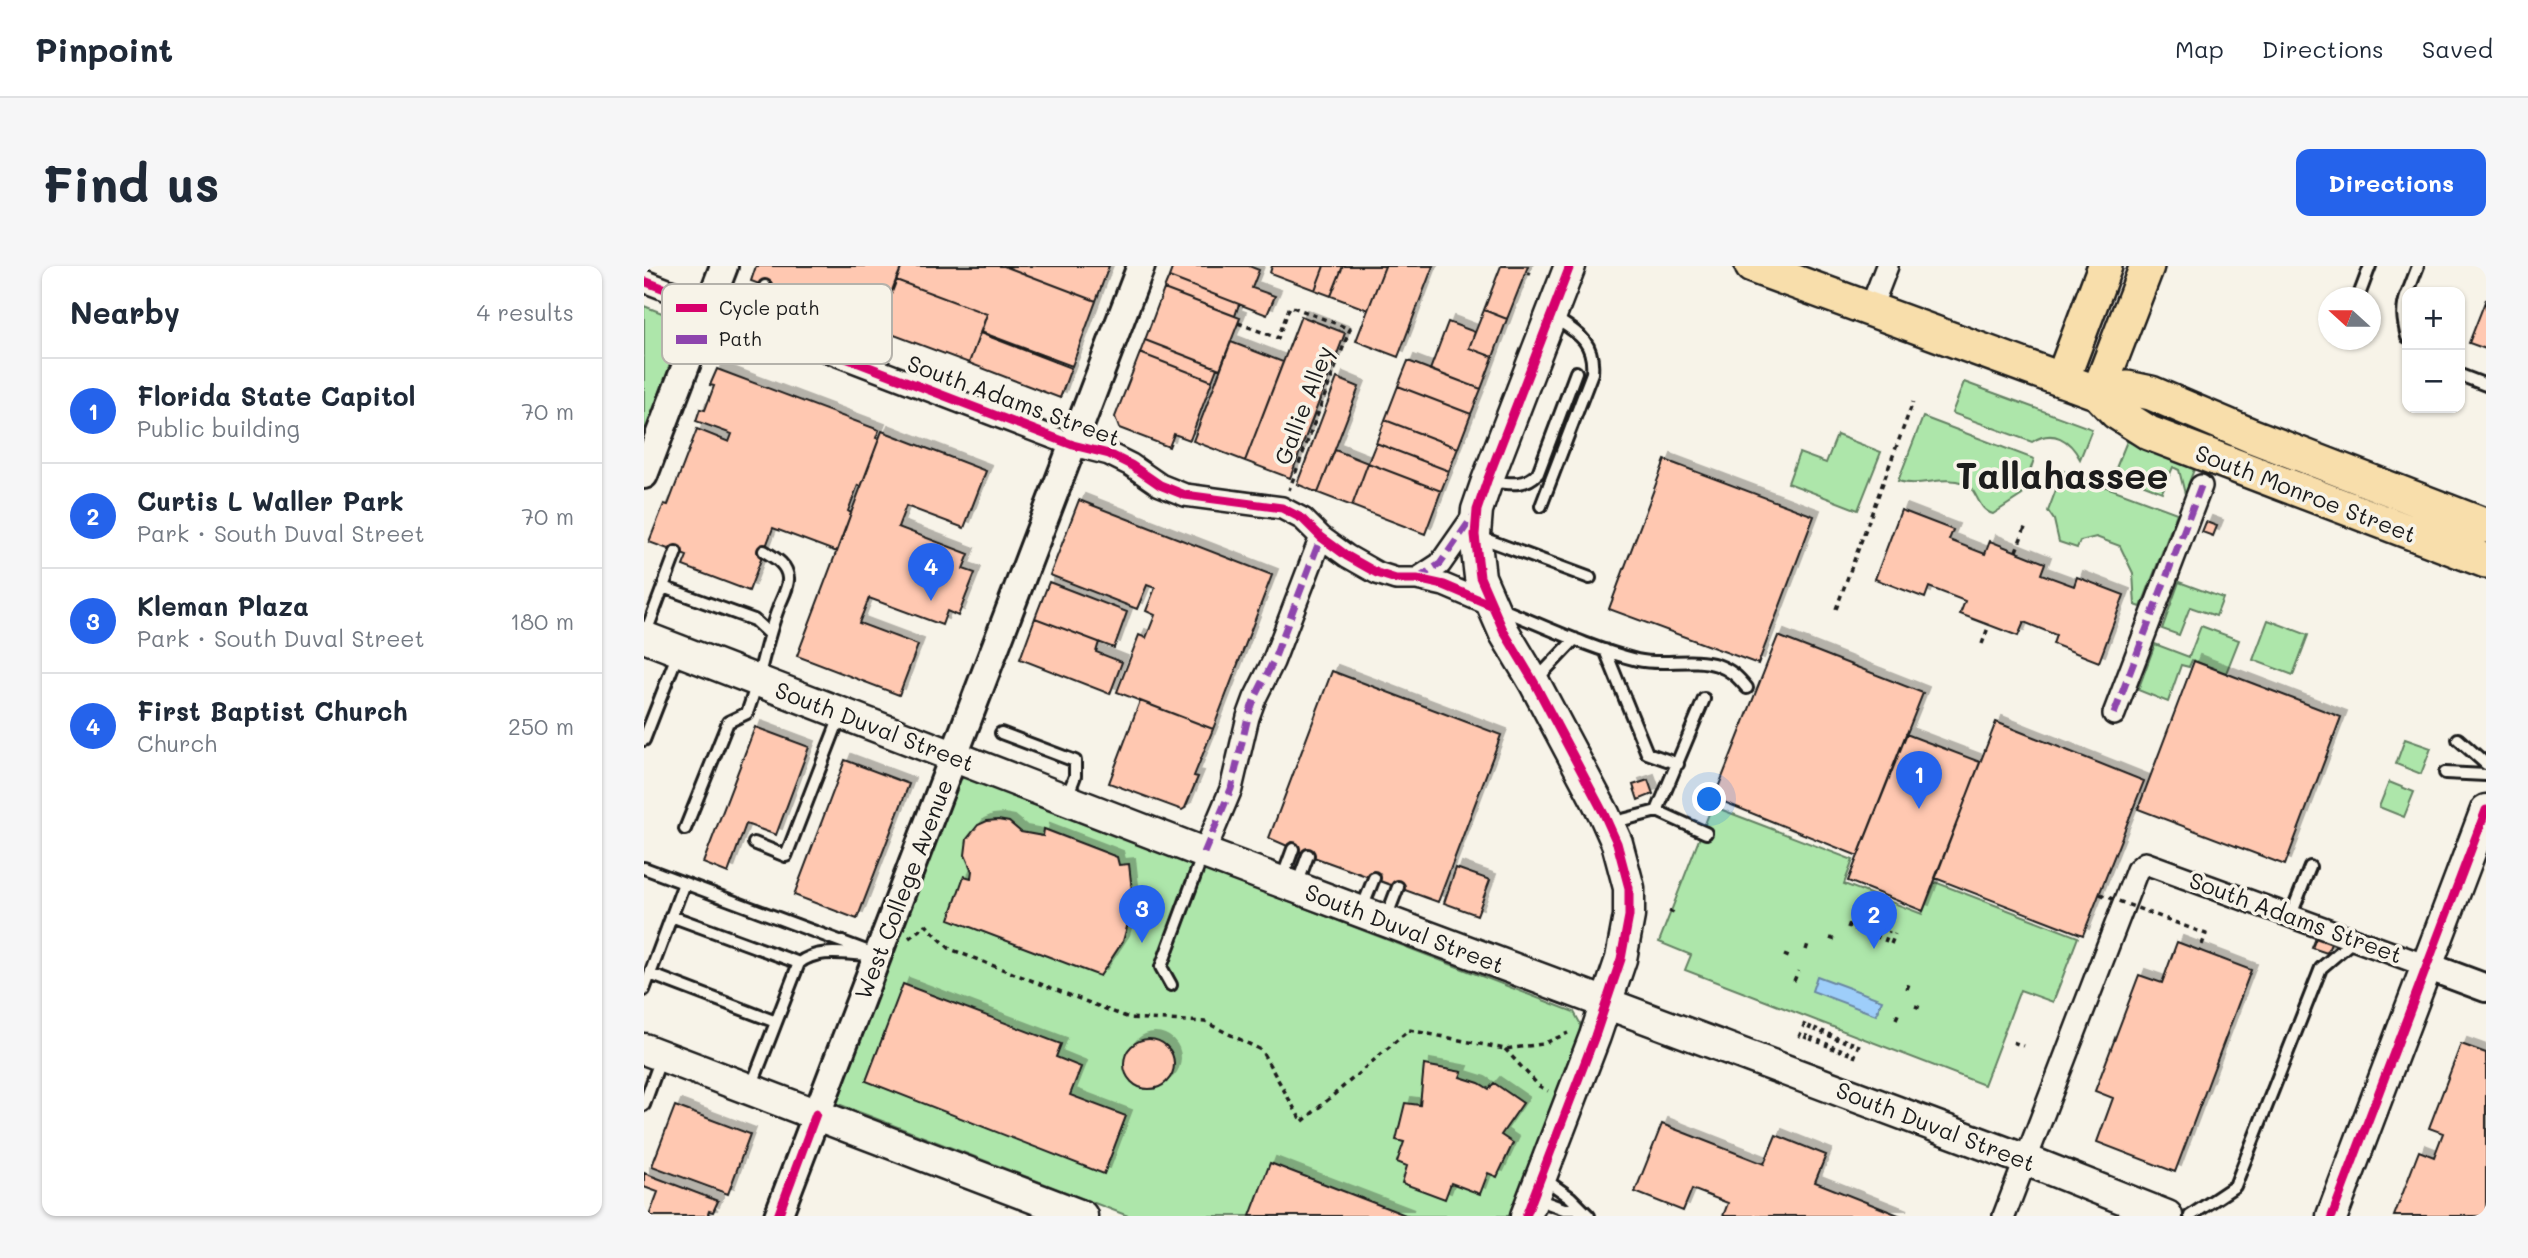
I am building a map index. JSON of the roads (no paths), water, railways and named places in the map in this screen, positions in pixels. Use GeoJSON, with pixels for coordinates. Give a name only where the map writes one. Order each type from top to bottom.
{"type":"FeatureCollection","features":[{"type":"Feature","properties":{"kind":"main road"},"geometry":{"type":"LineString","coordinates":[[1533,1197],[1606,1004],[1621,959],[1629,916],[1626,872],[1608,823],[1534,682],[1504,632],[1480,577],[1476,523],[1487,481],[1570,266]]}},
{"type":"Feature","properties":{"kind":"main road","name":"South Monroe Street"},"geometry":{"type":"LineString","coordinates":[[1752,266],[2098,393],[2116,412],[2206,471],[2486,561]]}},
{"type":"Feature","properties":{"kind":"main road"},"geometry":{"type":"LineString","coordinates":[[2062,380],[2105,266]]}},
{"type":"Feature","properties":{"kind":"main road"},"geometry":{"type":"LineString","coordinates":[[2098,393],[2147,266]]}},
{"type":"Feature","properties":{"kind":"main road","name":"South Monroe Street"},"geometry":{"type":"LineString","coordinates":[[2098,393],[2127,388],[2151,393],[2262,440],[2486,526]]}},
{"type":"Feature","properties":{"kind":"main road","name":"South Duval Street"},"geometry":{"type":"LineString","coordinates":[[644,637],[1204,853],[2026,1160],[2168,1216]]}},
{"type":"Feature","properties":{"kind":"main road"},"geometry":{"type":"LineString","coordinates":[[2332,1216],[2486,810]]}},
{"type":"Feature","properties":{"kind":"main road"},"geometry":{"type":"LineString","coordinates":[[653,1052],[1082,1216]]}},
{"type":"Feature","properties":{"kind":"street"},"geometry":{"type":"LineString","coordinates":[[717,284],[724,266]]}},
{"type":"Feature","properties":{"kind":"street","name":"West College Avenue"},"geometry":{"type":"LineString","coordinates":[[778,1216],[1141,266]]}},
{"type":"Feature","properties":{"kind":"street"},"geometry":{"type":"LineString","coordinates":[[1870,310],[1887,266]]}},
{"type":"Feature","properties":{"kind":"street","name":"South Adams Street"},"geometry":{"type":"LineString","coordinates":[[644,281],[662,288]]}},
{"type":"Feature","properties":{"kind":"street"},"geometry":{"type":"LineString","coordinates":[[644,475],[687,364]]}},
{"type":"Feature","properties":{"kind":"street","name":"South Adams Street"},"geometry":{"type":"LineString","coordinates":[[862,364],[1073,445],[1109,454],[1160,485],[1185,495],[1282,508],[1303,519],[1321,537],[1347,556],[1377,573],[1395,579],[1417,579],[1444,585],[1491,605]]}},
{"type":"Feature","properties":{"kind":"street"},"geometry":{"type":"LineString","coordinates":[[2114,715],[2206,471]]}},
{"type":"Feature","properties":{"kind":"street"},"geometry":{"type":"LineString","coordinates":[[1417,579],[1440,564],[1476,523]]}},
{"type":"Feature","properties":{"kind":"street"},"geometry":{"type":"LineString","coordinates":[[1204,853],[1231,789],[1255,698],[1273,662],[1321,537]]}},
{"type":"Feature","properties":{"kind":"street","name":"South Adams Street"},"geometry":{"type":"LineString","coordinates":[[2026,1160],[2137,870],[2145,863],[2486,988]]}},
{"type":"Feature","properties":{"kind":"street"},"geometry":{"type":"LineString","coordinates":[[2004,1216],[2026,1160]]}},
{"type":"Feature","properties":{"kind":"lane"},"geometry":{"type":"LineString","coordinates":[[2362,287],[2370,266]]}},
{"type":"Feature","properties":{"kind":"lane"},"geometry":{"type":"LineString","coordinates":[[2410,287],[2418,266]]}},
{"type":"Feature","properties":{"kind":"lane"},"geometry":{"type":"LineString","coordinates":[[1541,506],[1592,373],[1593,358],[1588,345],[1577,333],[1551,315]]}},
{"type":"Feature","properties":{"kind":"lane"},"geometry":{"type":"LineString","coordinates":[[1487,481],[1522,484],[1532,480],[1538,473],[1576,372]]}},
{"type":"Feature","properties":{"kind":"lane"},"geometry":{"type":"LineString","coordinates":[[2465,377],[2486,385]]}},
{"type":"Feature","properties":{"kind":"lane"},"geometry":{"type":"LineString","coordinates":[[1476,523],[1590,578]]}},
{"type":"Feature","properties":{"kind":"lane"},"geometry":{"type":"LineString","coordinates":[[685,829],[728,722],[747,713],[758,681],[768,633],[789,580],[786,569],[779,560],[764,551]]}},
{"type":"Feature","properties":{"kind":"lane"},"geometry":{"type":"LineString","coordinates":[[644,637],[676,552]]}},
{"type":"Feature","properties":{"kind":"lane"},"geometry":{"type":"LineString","coordinates":[[663,587],[754,620],[768,633]]}},
{"type":"Feature","properties":{"kind":"lane"},"geometry":{"type":"LineString","coordinates":[[1491,605],[1575,639],[1639,660],[1676,663],[1702,661],[1737,674],[1747,688]]}},
{"type":"Feature","properties":{"kind":"lane"},"geometry":{"type":"LineString","coordinates":[[1534,682],[1575,639]]}},
{"type":"Feature","properties":{"kind":"lane"},"geometry":{"type":"LineString","coordinates":[[1605,650],[1647,753],[1678,765]]}},
{"type":"Feature","properties":{"kind":"lane"},"geometry":{"type":"LineString","coordinates":[[644,740],[679,651]]}},
{"type":"Feature","properties":{"kind":"lane"},"geometry":{"type":"LineString","coordinates":[[1657,811],[1704,699]]}},
{"type":"Feature","properties":{"kind":"lane"},"geometry":{"type":"LineString","coordinates":[[754,843],[786,856],[841,713]]}},
{"type":"Feature","properties":{"kind":"lane"},"geometry":{"type":"LineString","coordinates":[[1000,733],[1075,761],[1075,776],[1066,799]]}},
{"type":"Feature","properties":{"kind":"lane"},"geometry":{"type":"LineString","coordinates":[[2458,739],[2486,764]]}},
{"type":"Feature","properties":{"kind":"lane"},"geometry":{"type":"LineString","coordinates":[[2445,773],[2486,775]]}},
{"type":"Feature","properties":{"kind":"lane"},"geometry":{"type":"LineString","coordinates":[[1608,823],[1657,811],[1706,833]]}},
{"type":"Feature","properties":{"kind":"lane"},"geometry":{"type":"LineString","coordinates":[[1289,884],[1293,849]]}},
{"type":"Feature","properties":{"kind":"lane"},"geometry":{"type":"LineString","coordinates":[[1171,985],[1161,967],[1204,853]]}},
{"type":"Feature","properties":{"kind":"lane"},"geometry":{"type":"LineString","coordinates":[[1289,884],[1308,855]]}},
{"type":"Feature","properties":{"kind":"lane"},"geometry":{"type":"LineString","coordinates":[[2291,915],[2310,867]]}},
{"type":"Feature","properties":{"kind":"lane"},"geometry":{"type":"LineString","coordinates":[[644,868],[877,955]]}},
{"type":"Feature","properties":{"kind":"lane"},"geometry":{"type":"LineString","coordinates":[[1373,916],[1374,878]]}},
{"type":"Feature","properties":{"kind":"lane"},"geometry":{"type":"LineString","coordinates":[[644,990],[684,883]]}},
{"type":"Feature","properties":{"kind":"lane"},"geometry":{"type":"LineString","coordinates":[[1373,916],[1398,887]]}},
{"type":"Feature","properties":{"kind":"lane"},"geometry":{"type":"LineString","coordinates":[[671,916],[799,963]]}},
{"type":"Feature","properties":{"kind":"lane"},"geometry":{"type":"LineString","coordinates":[[2190,1216],[2235,1186],[2321,968],[2355,939]]}},
{"type":"Feature","properties":{"kind":"lane"},"geometry":{"type":"LineString","coordinates":[[750,1089],[799,963],[807,956],[820,953],[877,955]]}},
{"type":"Feature","properties":{"kind":"lane"},"geometry":{"type":"LineString","coordinates":[[650,974],[776,1022]]}},
{"type":"Feature","properties":{"kind":"lane"},"geometry":{"type":"LineString","coordinates":[[644,1105],[653,1052]]}},
{"type":"Feature","properties":{"kind":"lane"},"geometry":{"type":"LineString","coordinates":[[1533,1197],[1570,1197],[1586,1212]]}},
{"type":"Feature","properties":{"kind":"lane"},"geometry":{"type":"LineString","coordinates":[[1533,1197],[1564,1209],[1586,1212]]}},
{"type":"Feature","properties":{"kind":"water"},"geometry":{"type":"Polygon","coordinates":[[[1817,976],[1882,1000],[1876,1015],[1812,991],[1817,976]]]}},
{"type":"Feature","properties":{"kind":"place","name":"First Baptist Church"},"geometry":{"type":"Point","coordinates":[931,601]}},
{"type":"Feature","properties":{"kind":"place","name":"Florida State Capitol"},"geometry":{"type":"Point","coordinates":[1919,809]}},
{"type":"Feature","properties":{"kind":"place","name":"Kleman Plaza"},"geometry":{"type":"Point","coordinates":[1142,943]}},
{"type":"Feature","properties":{"kind":"place","name":"Curtis L Waller Park"},"geometry":{"type":"Point","coordinates":[1874,949]}},
{"type":"Feature","properties":{"kind":"district","name":"Tallahassee"},"geometry":{"type":"Point","coordinates":[2062,474]}}]}
